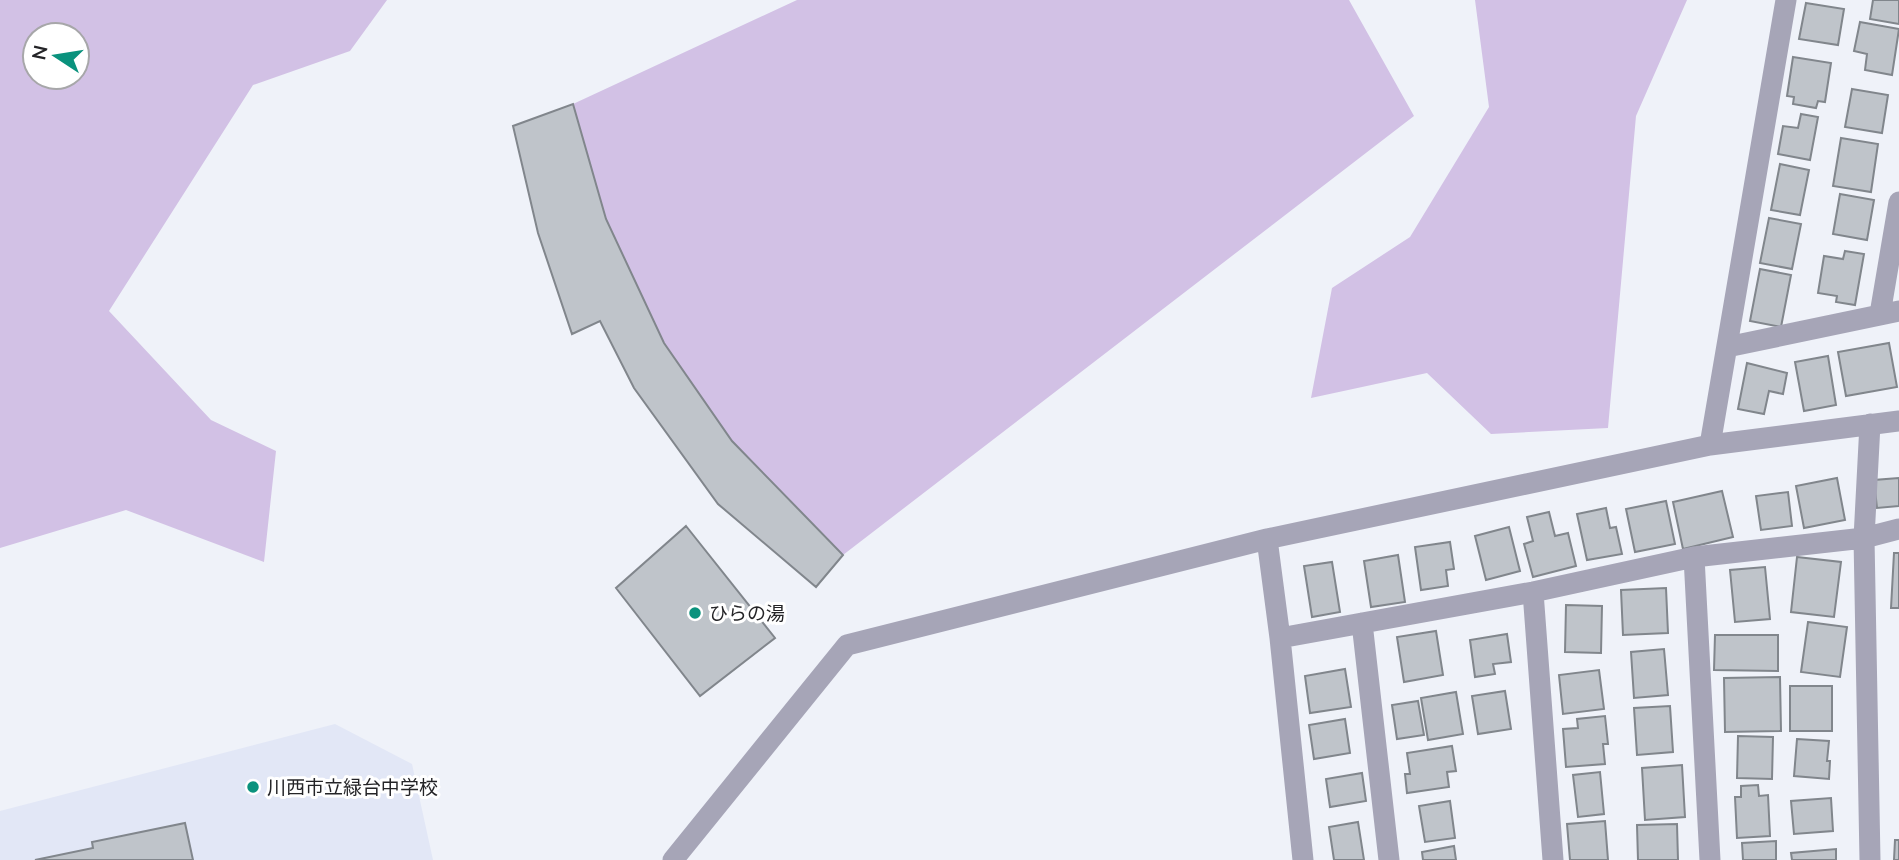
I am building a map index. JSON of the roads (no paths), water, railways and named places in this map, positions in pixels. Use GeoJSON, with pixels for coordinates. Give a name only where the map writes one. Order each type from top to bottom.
{"type":"FeatureCollection","features":[{"type":"Feature","properties":{"kind":"street"},"geometry":{"type":"LineString","coordinates":[[1710,445],[1786,0]]}},
{"type":"Feature","properties":{"kind":"street"},"geometry":{"type":"LineString","coordinates":[[1727,347],[1889,312],[1899,202]]}},
{"type":"Feature","properties":{"kind":"street"},"geometry":{"type":"LineString","coordinates":[[673,860],[847,645],[1267,539],[1710,445],[1899,421]]}},
{"type":"Feature","properties":{"kind":"street"},"geometry":{"type":"LineString","coordinates":[[1870,424],[1864,538],[1870,860]]}},
{"type":"Feature","properties":{"kind":"street"},"geometry":{"type":"LineString","coordinates":[[1280,638],[1533,592],[1694,557],[1864,538],[1899,529]]}},
{"type":"Feature","properties":{"kind":"street"},"geometry":{"type":"LineString","coordinates":[[1267,539],[1303,860]]}},
{"type":"Feature","properties":{"kind":"street"},"geometry":{"type":"LineString","coordinates":[[1694,557],[1710,860]]}},
{"type":"Feature","properties":{"kind":"street"},"geometry":{"type":"LineString","coordinates":[[1533,592],[1553,860]]}},
{"type":"Feature","properties":{"kind":"street"},"geometry":{"type":"LineString","coordinates":[[1362,623],[1389,860]]}},
{"type":"Feature","properties":{"kind":"place","name":"ひらの湯"},"geometry":{"type":"Point","coordinates":[695,613]}},
{"type":"Feature","properties":{"kind":"place","name":"川西市立緑台中学校"},"geometry":{"type":"Point","coordinates":[253,787]}}]}
